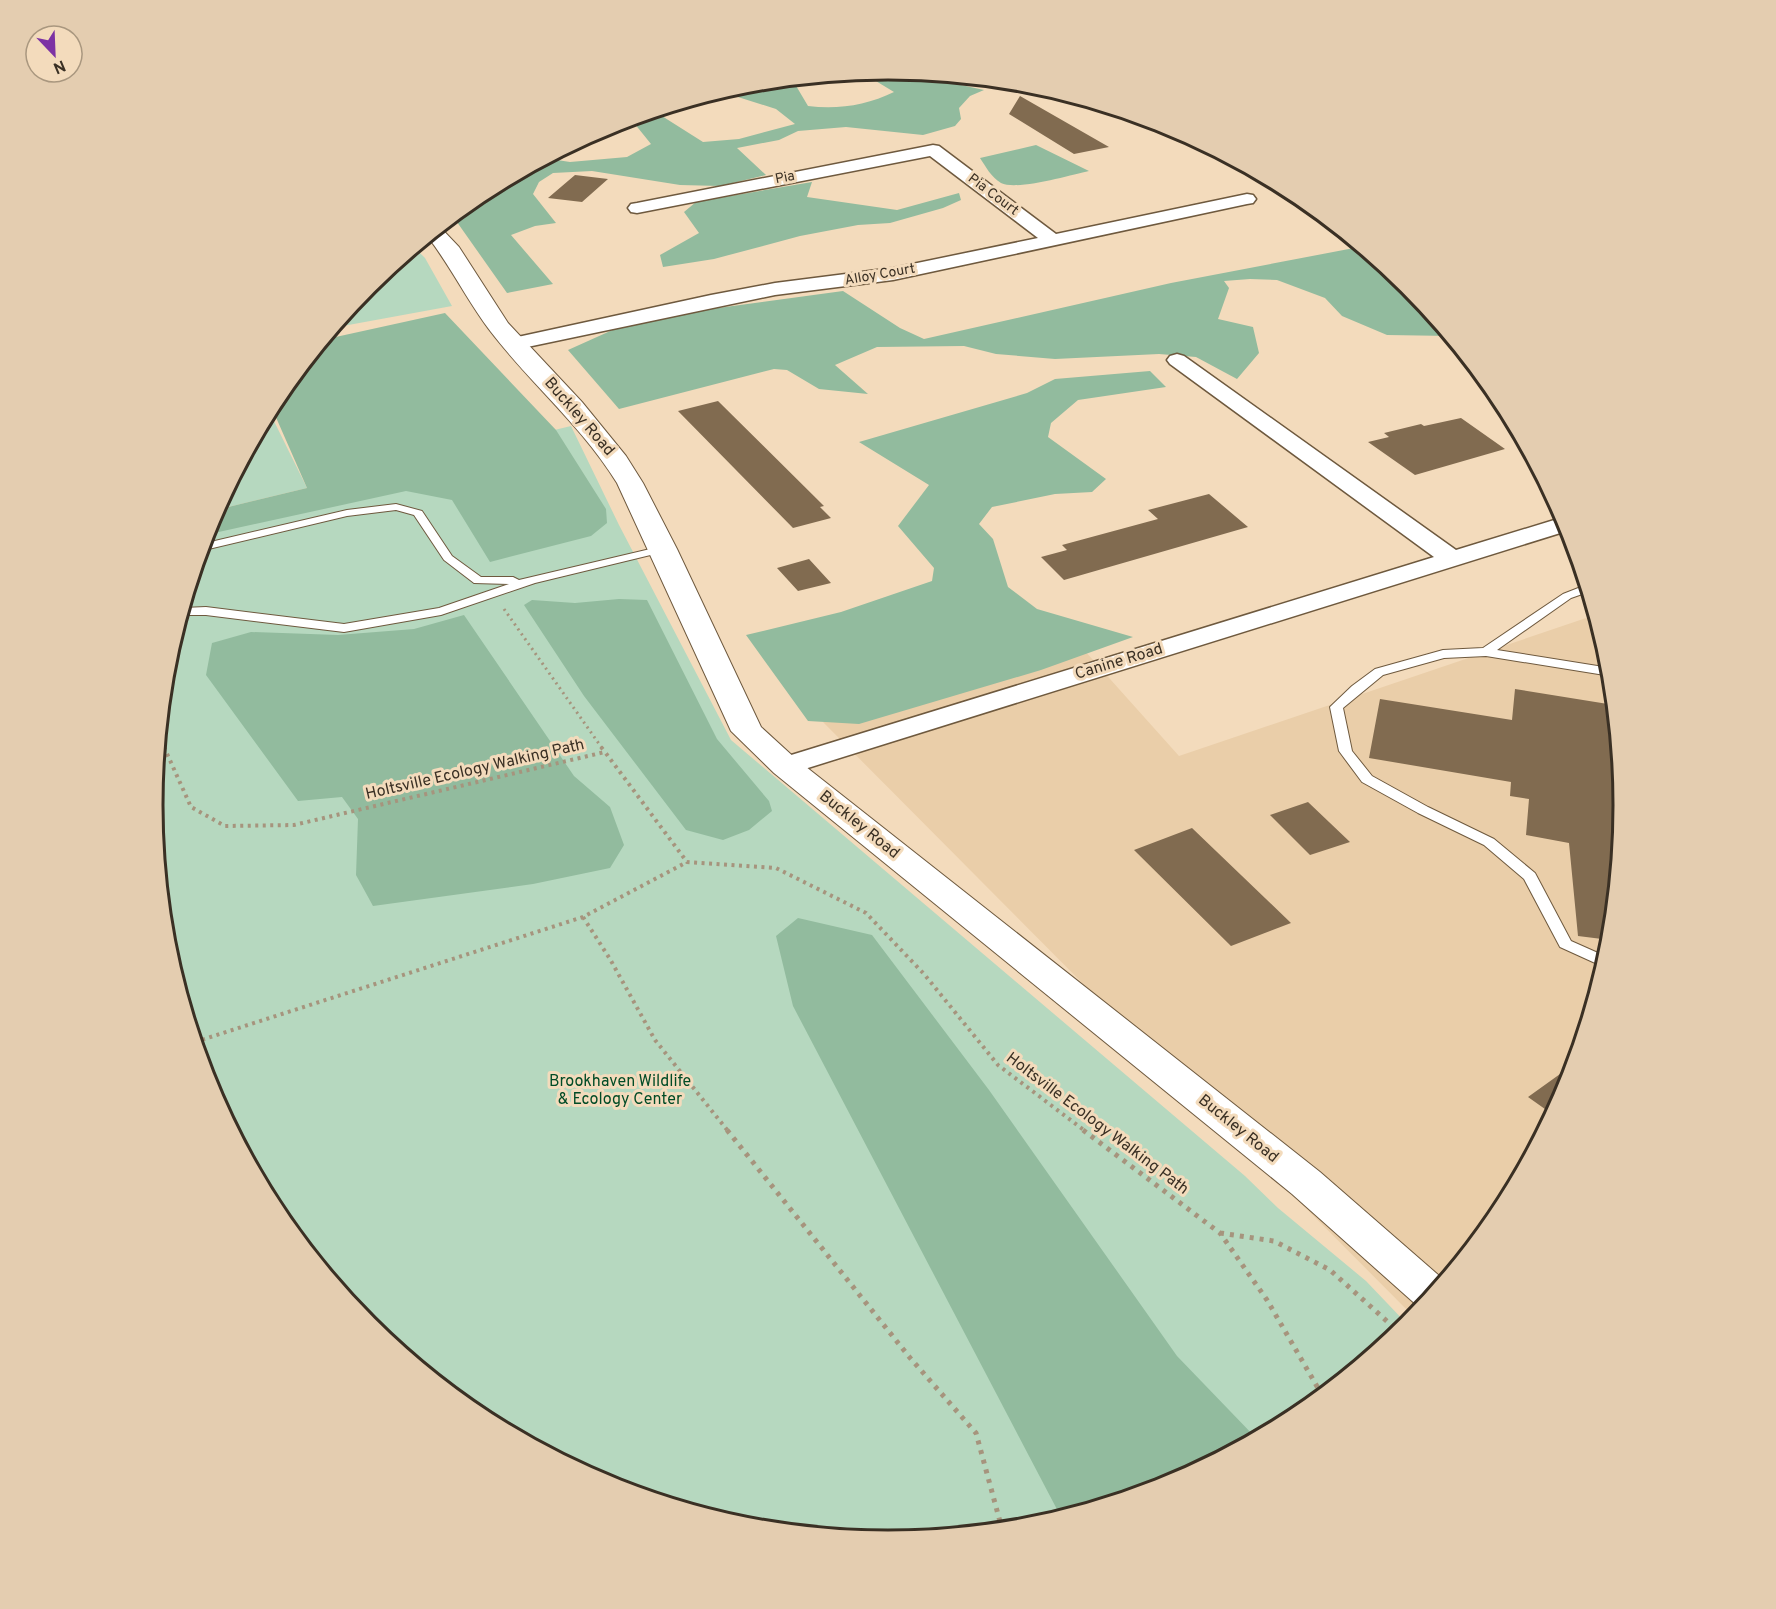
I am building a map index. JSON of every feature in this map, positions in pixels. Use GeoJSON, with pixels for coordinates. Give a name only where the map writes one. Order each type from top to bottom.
{"type":"FeatureCollection","features":[{"type":"Feature","properties":{"kind":"street","name":"Pia"},"geometry":{"type":"LineString","coordinates":[[637,208],[933,150]]}},
{"type":"Feature","properties":{"kind":"street","name":"Pia Court"},"geometry":{"type":"LineString","coordinates":[[933,150],[1053,240]]}},
{"type":"Feature","properties":{"kind":"street","name":"Alloy Court"},"geometry":{"type":"LineString","coordinates":[[513,344],[775,289],[893,274],[1247,199]]}},
{"type":"Feature","properties":{"kind":"street","name":"Buckley Road"},"geometry":{"type":"LineString","coordinates":[[438,236],[451,252],[489,313],[513,344],[573,407],[613,456],[630,483],[747,731],[785,766],[1306,1183],[1426,1290]]}},
{"type":"Feature","properties":{"kind":"street"},"geometry":{"type":"LineString","coordinates":[[1177,360],[1454,559]]}},
{"type":"Feature","properties":{"kind":"street","name":"Canine Road"},"geometry":{"type":"LineString","coordinates":[[785,766],[1558,526]]}},
{"type":"Feature","properties":{"kind":"lane"},"geometry":{"type":"LineString","coordinates":[[211,546],[347,513],[396,507],[418,513],[448,558],[478,580],[531,580]]}},
{"type":"Feature","properties":{"kind":"lane"},"geometry":{"type":"LineString","coordinates":[[190,612],[206,611],[344,628],[441,611],[531,580],[663,549]]}},
{"type":"Feature","properties":{"kind":"lane"},"geometry":{"type":"LineString","coordinates":[[1486,652],[1566,596],[1581,590]]}},
{"type":"Feature","properties":{"kind":"lane"},"geometry":{"type":"LineString","coordinates":[[1596,958],[1565,944],[1551,921],[1530,876],[1489,842],[1422,810],[1367,779],[1346,751],[1336,707],[1356,688],[1379,672],[1443,654],[1486,652],[1600,670]]}},
{"type":"Feature","properties":{"kind":"path"},"geometry":{"type":"LineString","coordinates":[[492,592],[605,752]]}},
{"type":"Feature","properties":{"kind":"path","name":"Holtsville Ecology Walking Path"},"geometry":{"type":"LineString","coordinates":[[166,751],[191,807],[225,826],[294,825],[605,752],[687,862],[776,868],[866,914],[924,974],[998,1065],[1220,1233],[1267,1300],[1319,1387]]}},
{"type":"Feature","properties":{"kind":"path"},"geometry":{"type":"LineString","coordinates":[[202,1040],[583,917],[687,862]]}},
{"type":"Feature","properties":{"kind":"path"},"geometry":{"type":"LineString","coordinates":[[583,917],[610,959],[655,1040],[910,1359],[976,1433],[1000,1520]]}},
{"type":"Feature","properties":{"kind":"path"},"geometry":{"type":"LineString","coordinates":[[1220,1233],[1274,1241],[1330,1270],[1392,1326]]}},
{"type":"Feature","properties":{"kind":"shaded area"},"geometry":{"type":"Polygon","coordinates":[[[1588,617],[1607,710],[1613,804],[1607,899],[1588,992],[1575,1038],[1558,1082],[1516,1167],[1463,1246],[1407,1310],[823,722],[1076,641],[1179,756],[1588,617]]]}},
{"type":"Feature","properties":{"kind":"green space"},"geometry":{"type":"Polygon","coordinates":[[[875,80],[935,81],[984,90],[970,96],[959,108],[961,119],[955,126],[923,135],[846,127],[798,131],[779,140],[737,148],[766,175],[720,186],[680,185],[592,171],[553,173],[539,182],[533,194],[556,223],[535,226],[511,235],[553,284],[507,293],[457,222],[525,177],[556,160],[570,162],[627,157],[651,144],[636,125],[662,116],[703,142],[739,139],[795,124],[776,109],[734,96],[796,86],[808,106],[830,107],[852,105],[894,92],[875,80]]]}},
{"type":"Feature","properties":{"kind":"green space"},"geometry":{"type":"Polygon","coordinates":[[[1036,145],[1089,171],[1031,184],[1009,185],[994,178],[980,158],[1036,145]]]}},
{"type":"Feature","properties":{"kind":"green space"},"geometry":{"type":"Polygon","coordinates":[[[812,182],[807,197],[897,210],[959,193],[961,200],[943,208],[890,223],[858,225],[800,236],[714,259],[663,267],[660,255],[699,233],[684,212],[696,202],[812,182]]]}},
{"type":"Feature","properties":{"kind":"green space"},"geometry":{"type":"Polygon","coordinates":[[[1353,248],[1401,292],[1441,336],[1387,335],[1342,316],[1325,298],[1277,280],[1250,279],[1224,281],[1229,288],[1218,319],[1253,327],[1259,353],[1237,379],[1196,357],[1159,354],[1055,359],[996,354],[964,346],[877,347],[835,365],[868,394],[819,389],[787,370],[774,369],[619,409],[568,350],[637,319],[843,291],[900,328],[924,339],[1171,283],[1353,248]]]}},
{"type":"Feature","properties":{"kind":"green space"},"geometry":{"type":"Polygon","coordinates":[[[419,252],[425,258],[452,306],[343,326],[375,292],[419,252]]]}},
{"type":"Feature","properties":{"kind":"green space"},"geometry":{"type":"Polygon","coordinates":[[[445,313],[556,430],[606,509],[607,523],[591,536],[490,562],[452,500],[406,491],[216,533],[227,507],[307,488],[276,417],[334,337],[445,313]]]}},
{"type":"Feature","properties":{"kind":"green space"},"geometry":{"type":"Polygon","coordinates":[[[1150,371],[1166,387],[1078,400],[1051,423],[1048,437],[1106,479],[1092,492],[1055,494],[992,507],[979,524],[993,539],[1008,587],[1037,609],[1133,637],[1041,670],[859,724],[808,721],[746,635],[841,612],[932,581],[934,568],[898,526],[929,485],[859,442],[1027,393],[1055,379],[1150,371]]]}},
{"type":"Feature","properties":{"kind":"green space"},"geometry":{"type":"Polygon","coordinates":[[[274,420],[307,488],[227,507],[274,420]]]}},
{"type":"Feature","properties":{"kind":"green space","name":"Brookhaven Wildlife & Ecology Center"},"geometry":{"type":"Polygon","coordinates":[[[571,426],[619,525],[731,740],[1245,1176],[1278,1208],[1366,1281],[1401,1317],[1329,1380],[1291,1407],[1209,1455],[1121,1491],[1076,1505],[1029,1516],[935,1528],[888,1530],[841,1528],[747,1516],[700,1505],[655,1491],[567,1455],[485,1407],[410,1350],[343,1283],[313,1246],[260,1167],[218,1082],[201,1038],[177,946],[169,899],[163,804],[165,757],[169,710],[188,617],[201,571],[226,509],[571,426]]]}},
{"type":"Feature","properties":{"kind":"green space"},"geometry":{"type":"Polygon","coordinates":[[[619,599],[647,600],[717,739],[769,801],[772,811],[749,830],[723,840],[686,830],[584,696],[524,605],[532,600],[575,603],[619,599]]]}},
{"type":"Feature","properties":{"kind":"green space"},"geometry":{"type":"Polygon","coordinates":[[[464,615],[574,776],[610,807],[624,845],[610,868],[533,884],[373,906],[356,875],[358,819],[342,797],[298,801],[206,675],[212,643],[251,632],[338,635],[414,629],[464,615]]]}},
{"type":"Feature","properties":{"kind":"green space"},"geometry":{"type":"Polygon","coordinates":[[[798,918],[872,935],[989,1090],[1177,1356],[1250,1432],[1209,1455],[1165,1474],[1121,1491],[1057,1509],[793,1006],[776,936],[798,918]]]}},
{"type":"Feature","properties":{"kind":"building"},"geometry":{"type":"Polygon","coordinates":[[[1020,96],[1109,147],[1074,154],[1009,114],[1020,96]]]}},
{"type":"Feature","properties":{"kind":"building"},"geometry":{"type":"Polygon","coordinates":[[[575,175],[608,179],[582,202],[548,198],[575,175]]]}},
{"type":"Feature","properties":{"kind":"building"},"geometry":{"type":"Polygon","coordinates":[[[718,401],[824,506],[820,507],[831,518],[793,528],[678,411],[718,401]]]}},
{"type":"Feature","properties":{"kind":"building"},"geometry":{"type":"Polygon","coordinates":[[[1461,418],[1505,449],[1415,475],[1368,442],[1389,437],[1384,433],[1461,418]]]}},
{"type":"Feature","properties":{"kind":"building"},"geometry":{"type":"Polygon","coordinates":[[[1209,494],[1248,527],[1064,580],[1041,557],[1067,550],[1062,545],[1158,519],[1148,510],[1209,494]]]}},
{"type":"Feature","properties":{"kind":"building"},"geometry":{"type":"Polygon","coordinates":[[[809,559],[831,583],[798,591],[777,568],[809,559]]]}},
{"type":"Feature","properties":{"kind":"building"},"geometry":{"type":"Polygon","coordinates":[[[1515,689],[1606,704],[1613,804],[1607,899],[1600,939],[1578,936],[1569,843],[1526,835],[1529,799],[1510,796],[1511,782],[1369,758],[1380,699],[1512,720],[1515,689]]]}},
{"type":"Feature","properties":{"kind":"building"},"geometry":{"type":"Polygon","coordinates":[[[1308,802],[1350,842],[1310,855],[1270,815],[1308,802]]]}},
{"type":"Feature","properties":{"kind":"building"},"geometry":{"type":"Polygon","coordinates":[[[1192,828],[1291,923],[1231,946],[1134,850],[1192,828]]]}},
{"type":"Feature","properties":{"kind":"building"},"geometry":{"type":"Polygon","coordinates":[[[1561,1073],[1545,1109],[1528,1097],[1561,1073]]]}}]}
